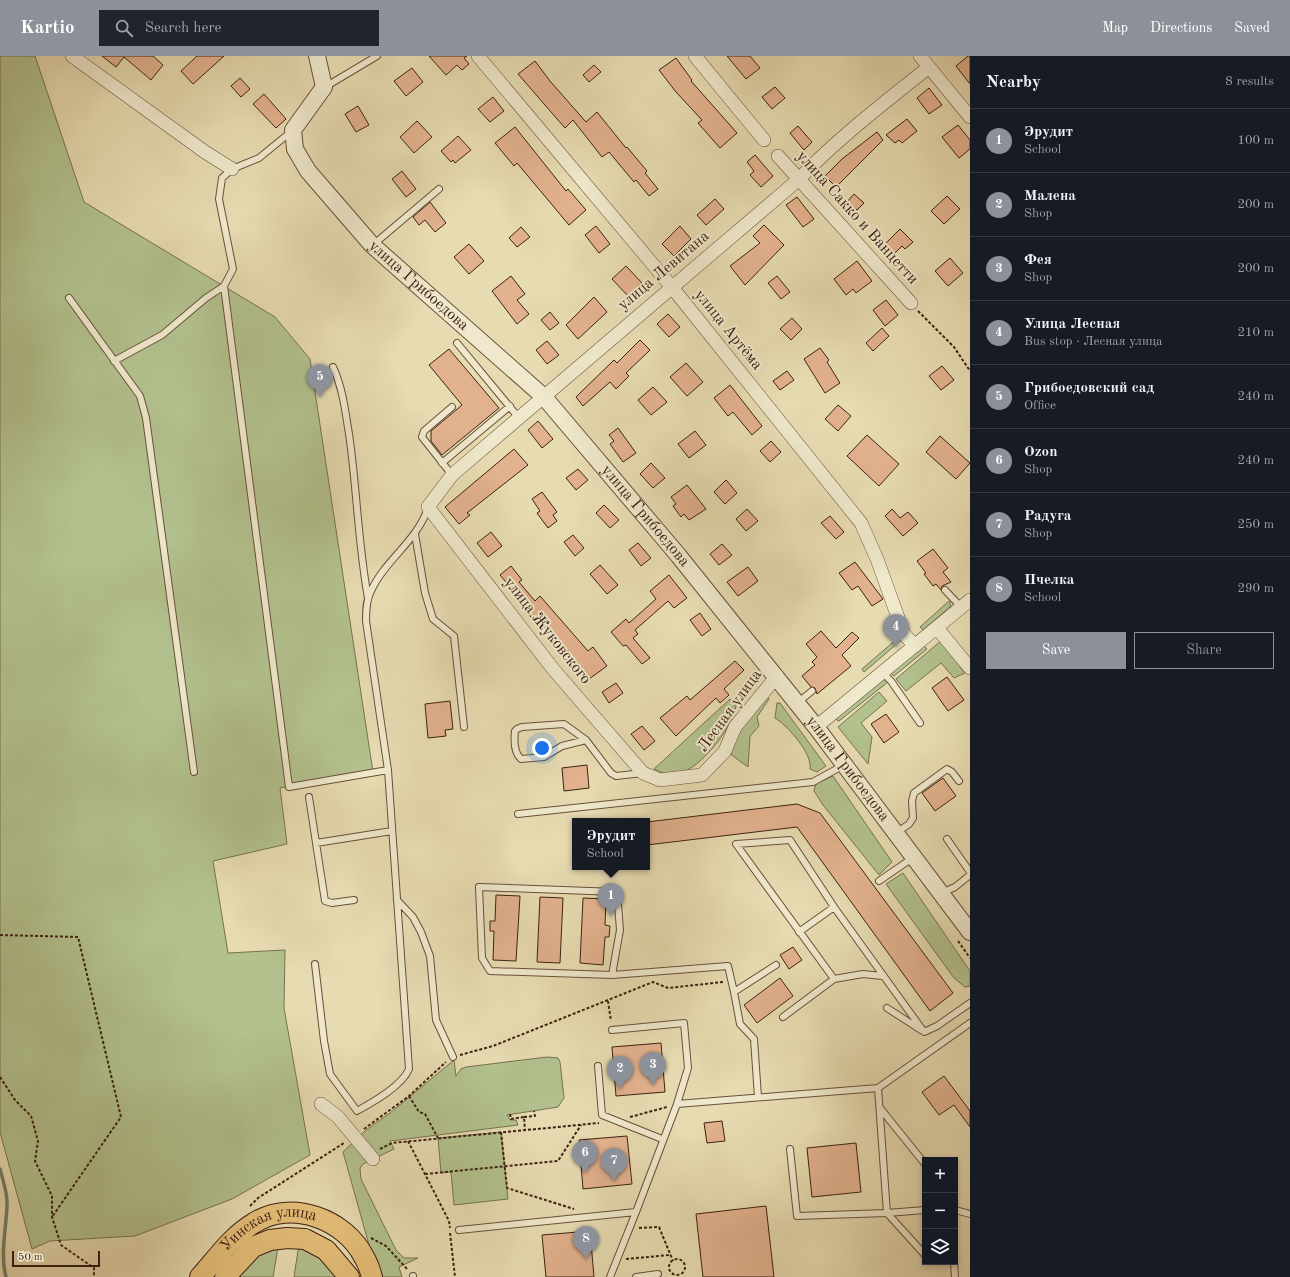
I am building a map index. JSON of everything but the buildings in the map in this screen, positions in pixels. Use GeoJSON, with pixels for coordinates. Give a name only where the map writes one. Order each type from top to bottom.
{"type":"FeatureCollection","features":[{"type":"Feature","properties":{"kind":"main road","name":"Уинская улица"},"geometry":{"type":"LineString","coordinates":[[200,1277],[234,1238],[255,1222],[273,1215],[294,1212],[324,1219],[338,1228],[363,1254],[372,1277]]}},
{"type":"Feature","properties":{"kind":"main road","name":"Уинская улица"},"geometry":{"type":"LineString","coordinates":[[225,1277],[253,1247],[270,1240],[287,1238],[305,1239],[326,1250],[349,1277]]}},
{"type":"Feature","properties":{"kind":"street"},"geometry":{"type":"LineString","coordinates":[[72,56],[205,152],[232,169]]}},
{"type":"Feature","properties":{"kind":"street"},"geometry":{"type":"LineString","coordinates":[[293,130],[324,87],[317,56]]}},
{"type":"Feature","properties":{"kind":"street","name":"улица Артёма"},"geometry":{"type":"LineString","coordinates":[[478,56],[671,286],[861,523],[877,559],[904,634],[915,646]]}},
{"type":"Feature","properties":{"kind":"street"},"geometry":{"type":"LineString","coordinates":[[695,56],[764,140]]}},
{"type":"Feature","properties":{"kind":"street"},"geometry":{"type":"LineString","coordinates":[[920,56],[970,117]]}},
{"type":"Feature","properties":{"kind":"street","name":"улица Левитана"},"geometry":{"type":"LineString","coordinates":[[428,507],[452,475],[520,418],[671,286],[798,180],[845,136],[929,67]]}},
{"type":"Feature","properties":{"kind":"street","name":"улица Грибоедова"},"geometry":{"type":"LineString","coordinates":[[293,130],[295,149],[308,171],[372,245],[544,397],[777,676],[845,764],[970,932]]}},
{"type":"Feature","properties":{"kind":"street","name":"улица Сакко и Ванцетти"},"geometry":{"type":"LineString","coordinates":[[778,156],[798,180],[815,196],[911,303]]}},
{"type":"Feature","properties":{"kind":"street","name":"улица Жуковского"},"geometry":{"type":"LineString","coordinates":[[428,507],[552,669],[643,774]]}},
{"type":"Feature","properties":{"kind":"street"},"geometry":{"type":"LineString","coordinates":[[816,727],[966,604]]}},
{"type":"Feature","properties":{"kind":"street"},"geometry":{"type":"LineString","coordinates":[[937,628],[970,668]]}},
{"type":"Feature","properties":{"kind":"street","name":"Лесная улица"},"geometry":{"type":"LineString","coordinates":[[643,774],[660,780],[702,775],[725,751],[736,728],[777,676]]}},
{"type":"Feature","properties":{"kind":"street"},"geometry":{"type":"LineString","coordinates":[[321,1104],[338,1117],[372,1157]]}},
{"type":"Feature","properties":{"kind":"lane"},"geometry":{"type":"LineString","coordinates":[[324,87],[377,56]]}},
{"type":"Feature","properties":{"kind":"lane"},"geometry":{"type":"LineString","coordinates":[[114,361],[162,335],[206,298],[224,286],[233,269],[219,199],[222,178],[232,169],[258,158],[293,130]]}},
{"type":"Feature","properties":{"kind":"lane"},"geometry":{"type":"LineString","coordinates":[[372,245],[439,189]]}},
{"type":"Feature","properties":{"kind":"lane"},"geometry":{"type":"LineString","coordinates":[[224,286],[289,787],[388,770]]}},
{"type":"Feature","properties":{"kind":"lane"},"geometry":{"type":"LineString","coordinates":[[69,298],[140,396],[146,418],[194,772]]}},
{"type":"Feature","properties":{"kind":"lane"},"geometry":{"type":"LineString","coordinates":[[457,343],[520,418]]}},
{"type":"Feature","properties":{"kind":"lane"},"geometry":{"type":"LineString","coordinates":[[333,367],[341,385],[355,476],[363,571],[368,600]]}},
{"type":"Feature","properties":{"kind":"lane"},"geometry":{"type":"LineString","coordinates":[[442,462],[510,406]]}},
{"type":"Feature","properties":{"kind":"lane"},"geometry":{"type":"LineString","coordinates":[[452,407],[422,434],[423,440],[452,475]]}},
{"type":"Feature","properties":{"kind":"lane"},"geometry":{"type":"LineString","coordinates":[[315,964],[324,1041],[330,1074],[357,1112],[385,1094],[407,1074],[409,1069],[388,770],[366,622],[368,600],[370,592],[386,566],[415,534],[424,520],[428,507]]}},
{"type":"Feature","properties":{"kind":"lane"},"geometry":{"type":"LineString","coordinates":[[415,534],[425,593],[433,619],[454,636],[464,727]]}},
{"type":"Feature","properties":{"kind":"lane"},"geometry":{"type":"LineString","coordinates":[[946,590],[966,604]]}},
{"type":"Feature","properties":{"kind":"lane"},"geometry":{"type":"LineString","coordinates":[[882,672],[891,681],[920,723]]}},
{"type":"Feature","properties":{"kind":"lane"},"geometry":{"type":"LineString","coordinates":[[797,703],[812,691]]}},
{"type":"Feature","properties":{"kind":"lane"},"geometry":{"type":"LineString","coordinates":[[586,740],[562,746],[544,757],[521,759],[516,751],[514,731],[517,728],[522,727],[564,724],[586,740],[610,773],[616,776],[643,774]]}},
{"type":"Feature","properties":{"kind":"lane"},"geometry":{"type":"LineString","coordinates":[[518,814],[813,782],[845,764]]}},
{"type":"Feature","properties":{"kind":"lane"},"geometry":{"type":"LineString","coordinates":[[896,833],[909,824],[914,818],[912,797],[917,790],[947,769],[952,772],[959,781]]}},
{"type":"Feature","properties":{"kind":"lane"},"geometry":{"type":"LineString","coordinates":[[309,797],[325,901],[332,903],[354,900]]}},
{"type":"Feature","properties":{"kind":"lane"},"geometry":{"type":"LineString","coordinates":[[316,843],[392,831]]}},
{"type":"Feature","properties":{"kind":"lane"},"geometry":{"type":"LineString","coordinates":[[942,893],[955,887],[970,874],[947,839]]}},
{"type":"Feature","properties":{"kind":"lane"},"geometry":{"type":"LineString","coordinates":[[834,979],[736,844],[790,840],[882,976],[924,1032]]}},
{"type":"Feature","properties":{"kind":"lane"},"geometry":{"type":"LineString","coordinates":[[879,881],[914,857]]}},
{"type":"Feature","properties":{"kind":"lane"},"geometry":{"type":"LineString","coordinates":[[612,975],[620,930],[617,892],[479,887],[482,958],[490,971],[612,975],[728,966],[740,1024],[754,1039],[758,1097]]}},
{"type":"Feature","properties":{"kind":"lane"},"geometry":{"type":"LineString","coordinates":[[397,900],[413,917],[426,944],[430,956],[436,1020],[452,1057]]}},
{"type":"Feature","properties":{"kind":"lane"},"geometry":{"type":"LineString","coordinates":[[799,932],[834,907]]}},
{"type":"Feature","properties":{"kind":"lane"},"geometry":{"type":"LineString","coordinates":[[734,992],[776,965]]}},
{"type":"Feature","properties":{"kind":"lane"},"geometry":{"type":"LineString","coordinates":[[783,1017],[834,979],[863,974],[882,976]]}},
{"type":"Feature","properties":{"kind":"lane"},"geometry":{"type":"LineString","coordinates":[[924,1032],[937,1026],[970,1003]]}},
{"type":"Feature","properties":{"kind":"lane"},"geometry":{"type":"LineString","coordinates":[[887,1008],[924,1032]]}},
{"type":"Feature","properties":{"kind":"lane"},"geometry":{"type":"LineString","coordinates":[[610,1277],[630,1229],[662,1139],[677,1104],[688,1068],[684,1023],[612,1030]]}},
{"type":"Feature","properties":{"kind":"lane"},"geometry":{"type":"LineString","coordinates":[[677,1104],[878,1088],[970,1023]]}},
{"type":"Feature","properties":{"kind":"lane"},"geometry":{"type":"LineString","coordinates":[[598,1066],[602,1115],[662,1139]]}},
{"type":"Feature","properties":{"kind":"lane"},"geometry":{"type":"LineString","coordinates":[[878,1088],[888,1213],[922,1252]]}},
{"type":"Feature","properties":{"kind":"lane"},"geometry":{"type":"LineString","coordinates":[[880,1108],[922,1160]]}},
{"type":"Feature","properties":{"kind":"lane"},"geometry":{"type":"LineString","coordinates":[[790,1149],[797,1216],[922,1210]]}},
{"type":"Feature","properties":{"kind":"lane"},"geometry":{"type":"LineString","coordinates":[[958,1211],[970,1214]]}},
{"type":"Feature","properties":{"kind":"lane"},"geometry":{"type":"LineString","coordinates":[[458,1230],[636,1212]]}},
{"type":"Feature","properties":{"kind":"lane"},"geometry":{"type":"LineString","coordinates":[[954,1265],[955,1277]]}},
{"type":"Feature","properties":{"kind":"lane"},"geometry":{"type":"LineString","coordinates":[[636,1277],[658,1274]]}},
{"type":"Feature","properties":{"kind":"path"},"geometry":{"type":"LineString","coordinates":[[911,303],[954,347],[970,371]]}},
{"type":"Feature","properties":{"kind":"path"},"geometry":{"type":"LineString","coordinates":[[0,935],[78,937],[121,1117],[52,1217]]}},
{"type":"Feature","properties":{"kind":"path"},"geometry":{"type":"LineString","coordinates":[[247,1210],[258,1198],[354,1136],[409,1096],[452,1057],[493,1046],[653,982],[668,988],[724,982]]}},
{"type":"Feature","properties":{"kind":"path"},"geometry":{"type":"LineString","coordinates":[[608,1001],[612,1030]]}},
{"type":"Feature","properties":{"kind":"path"},"geometry":{"type":"LineString","coordinates":[[0,1078],[15,1100],[31,1116],[38,1141],[35,1161],[52,1196],[52,1217],[61,1245],[94,1268],[94,1277]]}},
{"type":"Feature","properties":{"kind":"path"},"geometry":{"type":"LineString","coordinates":[[409,1096],[419,1112],[425,1114],[438,1138]]}},
{"type":"Feature","properties":{"kind":"path"},"geometry":{"type":"LineString","coordinates":[[372,1157],[392,1143],[617,1121],[677,1104]]}},
{"type":"Feature","properties":{"kind":"path"},"geometry":{"type":"LineString","coordinates":[[510,1114],[511,1119],[535,1116],[534,1111]]}},
{"type":"Feature","properties":{"kind":"path"},"geometry":{"type":"LineString","coordinates":[[524,1117],[525,1130]]}},
{"type":"Feature","properties":{"kind":"path"},"geometry":{"type":"LineString","coordinates":[[425,1174],[558,1161],[582,1124]]}},
{"type":"Feature","properties":{"kind":"path"},"geometry":{"type":"LineString","coordinates":[[501,1132],[508,1188],[575,1209]]}},
{"type":"Feature","properties":{"kind":"path"},"geometry":{"type":"LineString","coordinates":[[408,1142],[449,1221],[455,1277]]}},
{"type":"Feature","properties":{"kind":"path"},"geometry":{"type":"LineString","coordinates":[[630,1229],[659,1227],[673,1261]]}},
{"type":"Feature","properties":{"kind":"path"},"geometry":{"type":"LineString","coordinates":[[617,1260],[670,1255]]}},
{"type":"Feature","properties":{"kind":"path"},"geometry":{"type":"LineString","coordinates":[[680,1260],[685,1266],[684,1271],[678,1276],[670,1269],[670,1265],[673,1261],[680,1260]]}},
{"type":"Feature","properties":{"kind":"green space"},"geometry":{"type":"Polygon","coordinates":[[[0,56],[35,56],[84,202],[275,317],[310,359],[373,772],[280,788],[287,844],[213,861],[228,953],[285,950],[284,1008],[310,1155],[232,1199],[135,1236],[50,1241],[32,1249],[0,1132],[0,56]]]}},
{"type":"Feature","properties":{"kind":"green space"},"geometry":{"type":"Polygon","coordinates":[[[949,601],[951,606],[923,630],[920,627],[949,601]]]}},
{"type":"Feature","properties":{"kind":"green space"},"geometry":{"type":"Polygon","coordinates":[[[899,637],[899,642],[864,672],[862,669],[899,637]]]}},
{"type":"Feature","properties":{"kind":"green space"},"geometry":{"type":"Polygon","coordinates":[[[942,640],[964,665],[960,667],[965,673],[954,678],[941,663],[906,691],[896,679],[942,640]]]}},
{"type":"Feature","properties":{"kind":"green space"},"geometry":{"type":"Polygon","coordinates":[[[924,646],[927,649],[894,676],[891,673],[924,646]]]}},
{"type":"Feature","properties":{"kind":"green space"},"geometry":{"type":"Polygon","coordinates":[[[886,678],[888,682],[839,721],[835,719],[886,678]]]}},
{"type":"Feature","properties":{"kind":"green space"},"geometry":{"type":"Polygon","coordinates":[[[879,692],[887,701],[861,723],[872,737],[868,764],[838,727],[879,692]]]}},
{"type":"Feature","properties":{"kind":"green space"},"geometry":{"type":"Polygon","coordinates":[[[766,695],[769,699],[757,717],[759,726],[750,736],[748,767],[729,753],[731,740],[766,695]]]}},
{"type":"Feature","properties":{"kind":"green space"},"geometry":{"type":"Polygon","coordinates":[[[730,699],[736,706],[728,726],[721,738],[702,759],[691,768],[681,773],[669,775],[654,769],[730,699]]]}},
{"type":"Feature","properties":{"kind":"green space"},"geometry":{"type":"Polygon","coordinates":[[[777,703],[780,703],[826,766],[817,772],[810,769],[810,763],[798,740],[775,718],[777,703]]]}},
{"type":"Feature","properties":{"kind":"green space"},"geometry":{"type":"Polygon","coordinates":[[[833,776],[892,862],[879,875],[823,805],[814,791],[815,786],[819,782],[833,776]]]}},
{"type":"Feature","properties":{"kind":"green space"},"geometry":{"type":"Polygon","coordinates":[[[903,873],[970,971],[970,986],[965,987],[954,978],[886,884],[903,873]]]}},
{"type":"Feature","properties":{"kind":"green space"},"geometry":{"type":"Polygon","coordinates":[[[547,1057],[558,1058],[560,1062],[564,1098],[558,1107],[507,1115],[510,1120],[516,1120],[518,1125],[390,1141],[394,1149],[363,1164],[360,1168],[361,1179],[396,1250],[404,1258],[418,1258],[399,1267],[402,1277],[378,1277],[343,1152],[366,1130],[390,1113],[454,1060],[456,1076],[461,1069],[466,1067],[547,1057]]]}},
{"type":"Feature","properties":{"kind":"green space"},"geometry":{"type":"Polygon","coordinates":[[[501,1132],[508,1199],[454,1205],[451,1172],[441,1173],[438,1138],[501,1132]]]}},
{"type":"Feature","properties":{"kind":"green space"},"geometry":{"type":"Polygon","coordinates":[[[299,1244],[311,1246],[342,1277],[294,1277],[299,1244]]]}},
{"type":"Feature","properties":{"kind":"green space"},"geometry":{"type":"Polygon","coordinates":[[[278,1247],[273,1277],[238,1277],[257,1254],[278,1247]]]}},
{"type":"Feature","properties":{"kind":"waterway"},"geometry":{"type":"LineString","coordinates":[[0,1169],[7,1197],[3,1251],[6,1277]]}},
{"type":"Feature","properties":{"kind":"place","name":"Грибоедовский сад"},"geometry":{"type":"Point","coordinates":[320,397]}},
{"type":"Feature","properties":{"kind":"place","name":"Улица Лесная"},"geometry":{"type":"Point","coordinates":[896,647]}},
{"type":"Feature","properties":{"kind":"place","name":"Эрудит"},"geometry":{"type":"Point","coordinates":[611,916]}},
{"type":"Feature","properties":{"kind":"place","name":"Фея"},"geometry":{"type":"Point","coordinates":[653,1085]}},
{"type":"Feature","properties":{"kind":"place","name":"Малена"},"geometry":{"type":"Point","coordinates":[620,1089]}},
{"type":"Feature","properties":{"kind":"place","name":"Ozon"},"geometry":{"type":"Point","coordinates":[585,1173]}},
{"type":"Feature","properties":{"kind":"place","name":"Радуга"},"geometry":{"type":"Point","coordinates":[614,1181]}},
{"type":"Feature","properties":{"kind":"place","name":"Пчелка"},"geometry":{"type":"Point","coordinates":[586,1259]}}]}
